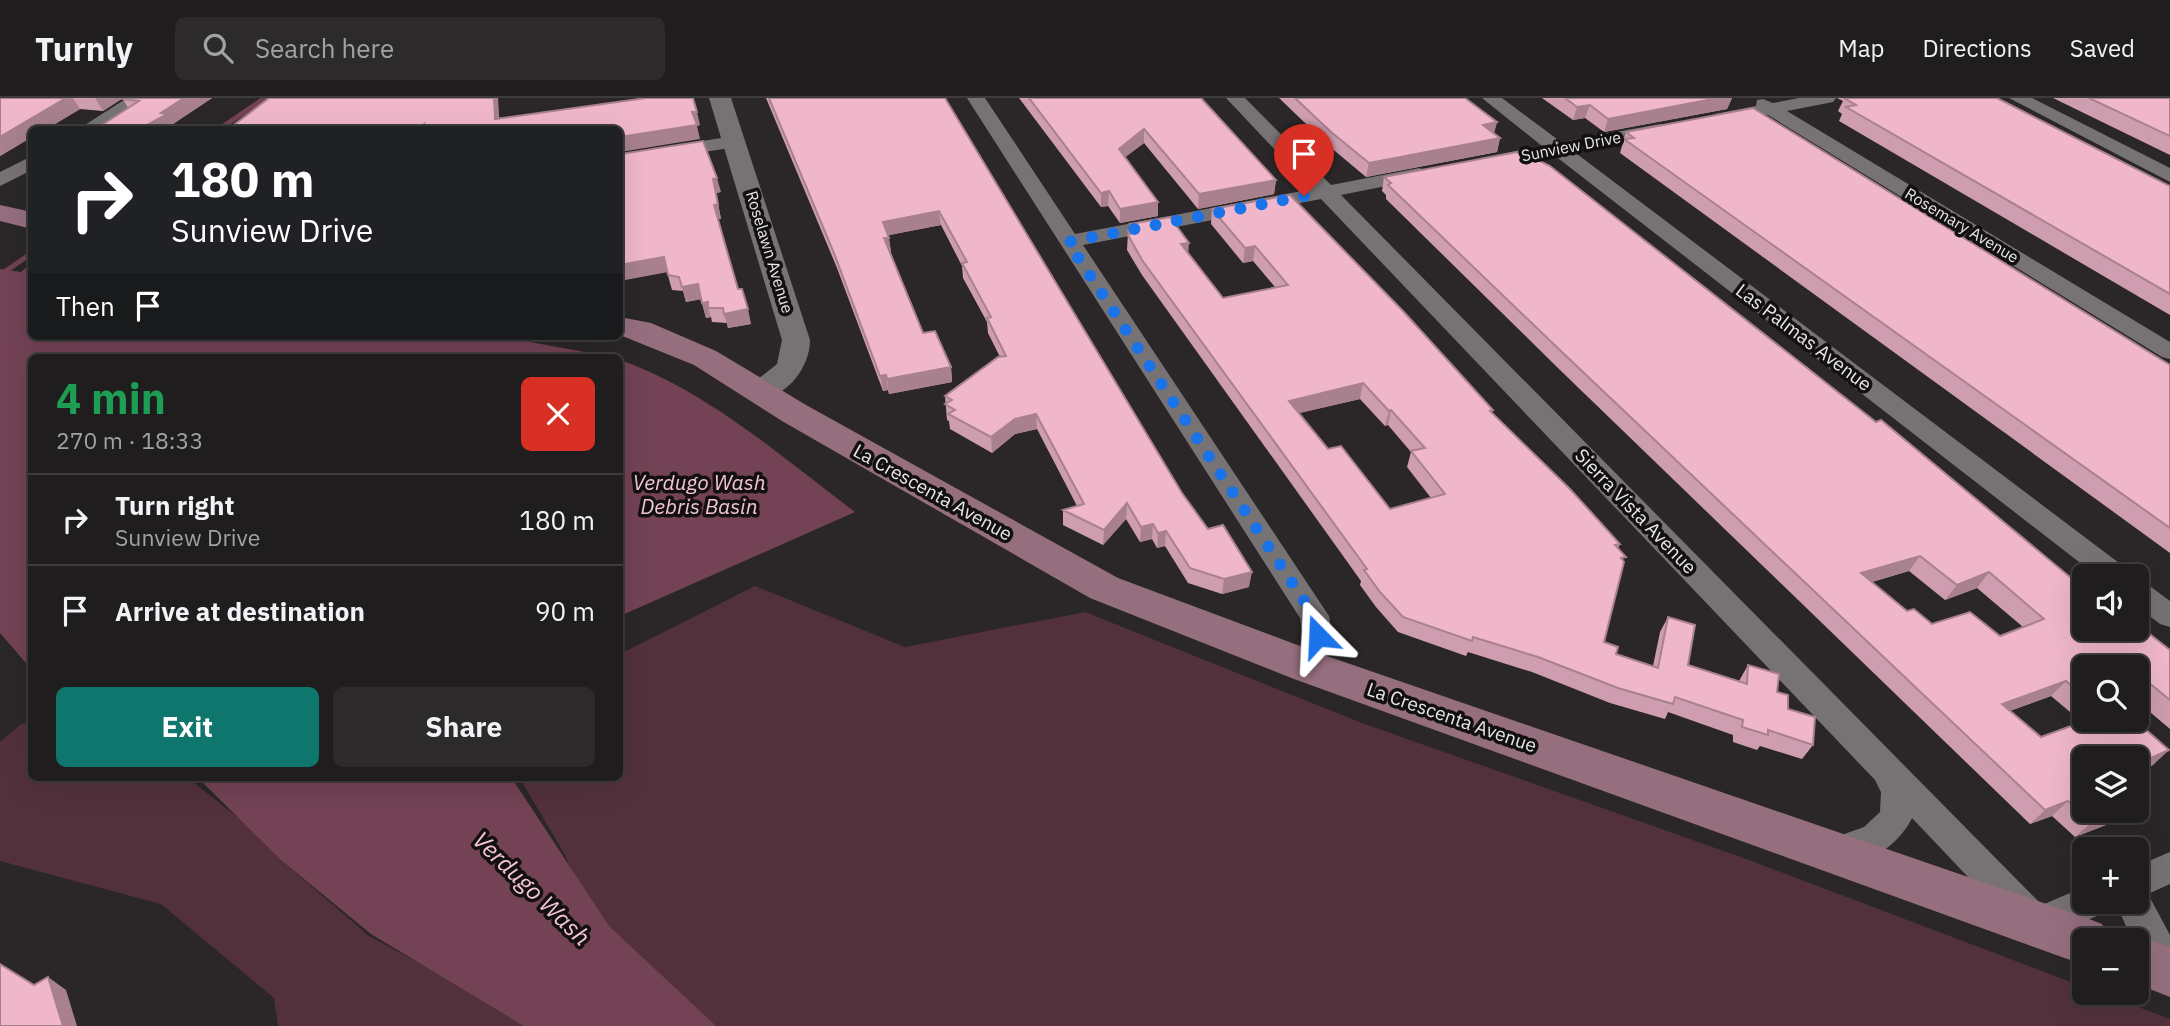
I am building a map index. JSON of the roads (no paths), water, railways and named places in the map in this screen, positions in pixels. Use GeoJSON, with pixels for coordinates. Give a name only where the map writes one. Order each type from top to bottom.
{"type":"FeatureCollection","features":[{"type":"Feature","properties":{"kind":"main road"},"geometry":{"type":"LineString","coordinates":[[0,213],[28,220]]}},
{"type":"Feature","properties":{"kind":"main road","name":"La Crescenta Avenue"},"geometry":{"type":"LineString","coordinates":[[623,327],[639,330],[705,358],[758,391],[1104,588],[1309,667],[2072,937]]}},
{"type":"Feature","properties":{"kind":"main road"},"geometry":{"type":"LineString","coordinates":[[2149,964],[2170,972]]}},
{"type":"Feature","properties":{"kind":"street"},"geometry":{"type":"LineString","coordinates":[[93,126],[140,98]]}},
{"type":"Feature","properties":{"kind":"street","name":"Roselawn Avenue"},"geometry":{"type":"LineString","coordinates":[[720,98],[796,340],[794,363],[789,371],[758,391]]}},
{"type":"Feature","properties":{"kind":"street"},"geometry":{"type":"LineString","coordinates":[[976,98],[1314,616],[1318,636],[1309,667]]}},
{"type":"Feature","properties":{"kind":"street","name":"Sierra Vista Avenue"},"geometry":{"type":"LineString","coordinates":[[1235,98],[2037,925]]}},
{"type":"Feature","properties":{"kind":"street","name":"Las Palmas Avenue"},"geometry":{"type":"LineString","coordinates":[[1491,98],[2101,564]]}},
{"type":"Feature","properties":{"kind":"street"},"geometry":{"type":"LineString","coordinates":[[1705,121],[1762,103],[1827,98]]}},
{"type":"Feature","properties":{"kind":"street"},"geometry":{"type":"LineString","coordinates":[[2018,98],[2170,176]]}},
{"type":"Feature","properties":{"kind":"street","name":"Rosemary Avenue"},"geometry":{"type":"LineString","coordinates":[[1762,103],[2170,352]]}},
{"type":"Feature","properties":{"kind":"street","name":"Sunview Drive"},"geometry":{"type":"LineString","coordinates":[[1462,166],[1679,126]]}},
{"type":"Feature","properties":{"kind":"street"},"geometry":{"type":"LineString","coordinates":[[623,160],[734,142]]}},
{"type":"Feature","properties":{"kind":"street"},"geometry":{"type":"LineString","coordinates":[[0,180],[28,164]]}},
{"type":"Feature","properties":{"kind":"street"},"geometry":{"type":"LineString","coordinates":[[1068,242],[1437,171]]}},
{"type":"Feature","properties":{"kind":"street"},"geometry":{"type":"LineString","coordinates":[[2149,600],[2170,616]]}},
{"type":"Feature","properties":{"kind":"street"},"geometry":{"type":"LineString","coordinates":[[1834,853],[1852,849],[1877,838],[1894,822],[1899,808],[1898,789],[1885,768]]}},
{"type":"Feature","properties":{"kind":"street"},"geometry":{"type":"LineString","coordinates":[[2037,925],[2072,909]]}},
{"type":"Feature","properties":{"kind":"street"},"geometry":{"type":"LineString","coordinates":[[2147,914],[2150,938],[2170,964]]}},
{"type":"Feature","properties":{"kind":"water"},"geometry":{"type":"Polygon","coordinates":[[[28,266],[28,340],[519,340],[596,354],[28,354],[28,666],[0,633],[0,269],[21,272],[28,266]]]}},
{"type":"Feature","properties":{"kind":"water","name":"Verdugo Wash Debris Basin"},"geometry":{"type":"Polygon","coordinates":[[[623,361],[652,373],[713,407],[771,447],[855,512],[623,615],[623,361]]]}},
{"type":"Feature","properties":{"kind":"water","name":"Verdugo Wash"},"geometry":{"type":"Polygon","coordinates":[[[201,781],[514,781],[609,926],[716,1026],[524,1026],[371,934],[282,861],[201,781]]]}},
{"type":"Feature","properties":{"kind":"waterway"},"geometry":{"type":"LineString","coordinates":[[224,126],[265,98]]}},
{"type":"Feature","properties":{"kind":"waterway"},"geometry":{"type":"LineString","coordinates":[[0,275],[28,256]]}}]}
